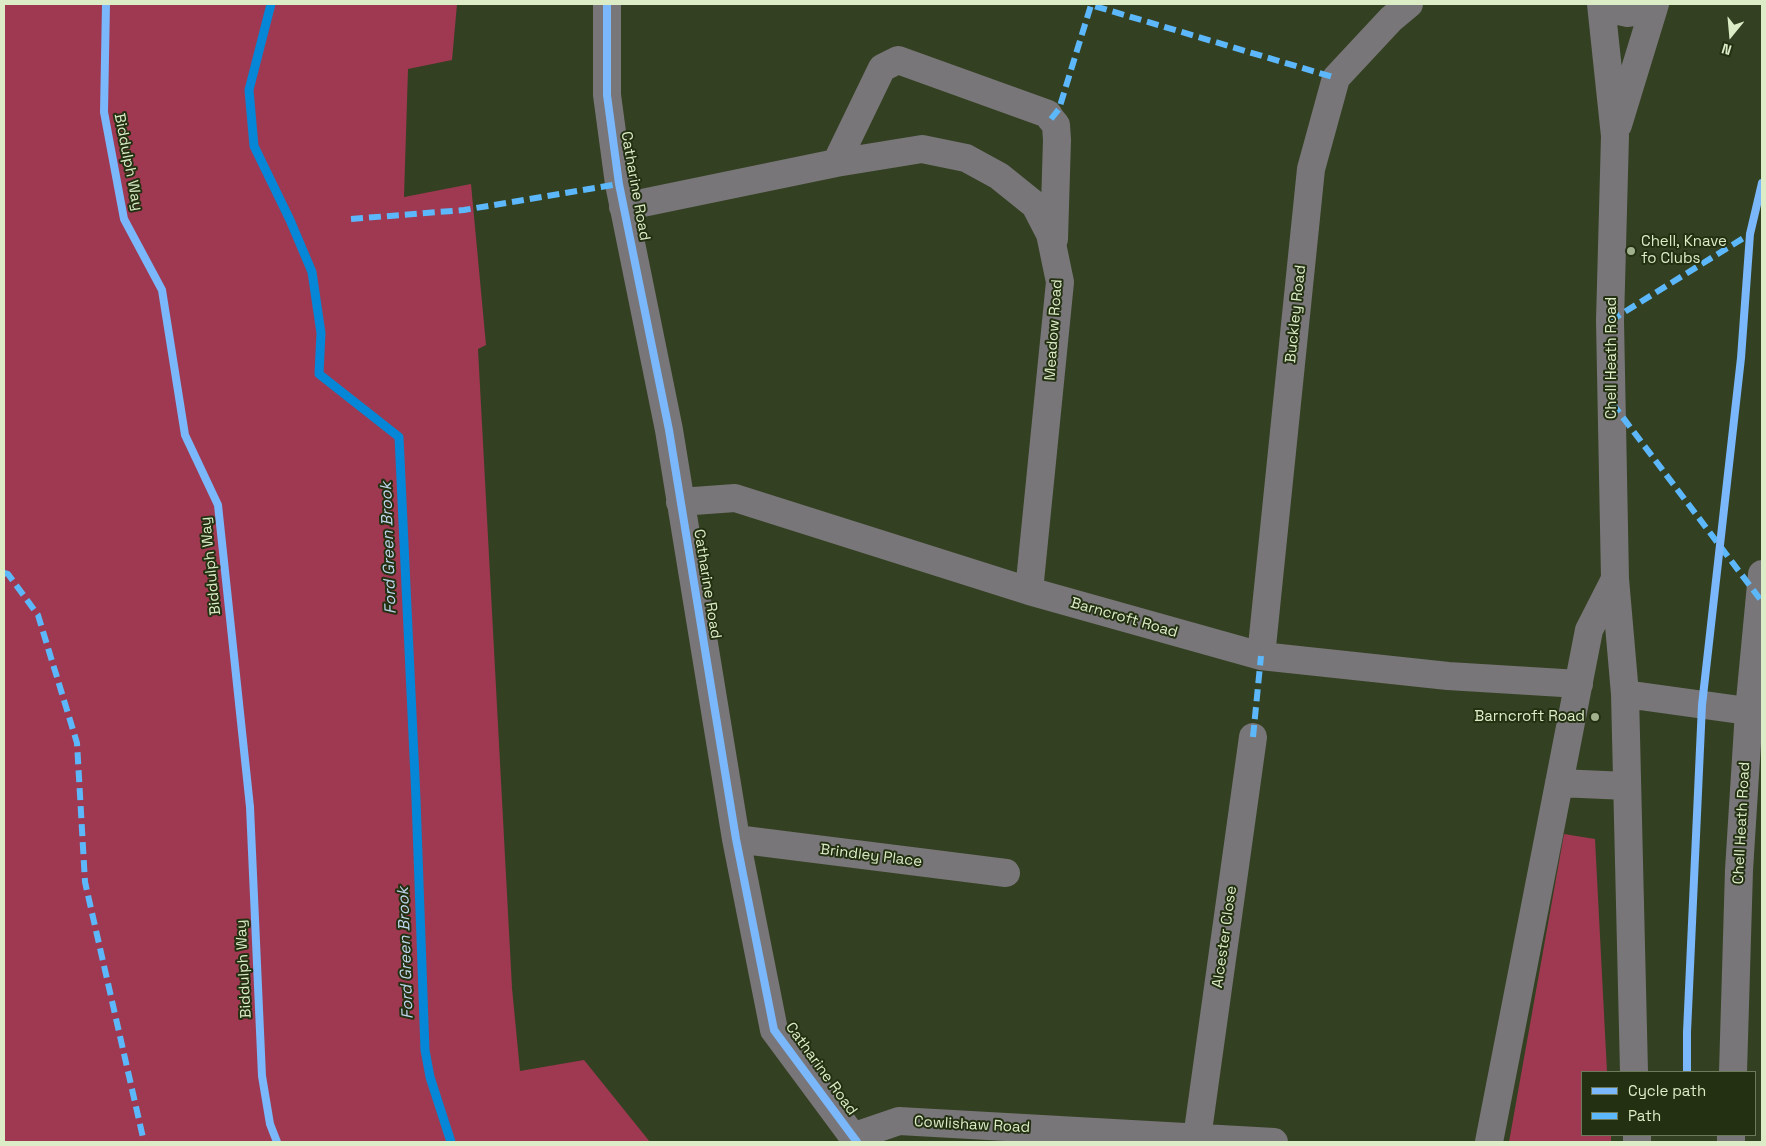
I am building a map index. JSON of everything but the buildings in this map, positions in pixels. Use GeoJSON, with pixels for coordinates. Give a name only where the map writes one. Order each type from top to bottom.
{"type":"FeatureCollection","features":[{"type":"Feature","properties":{"kind":"street","name":"Catharine Road"},"geometry":{"type":"LineString","coordinates":[[607,4],[607,95],[623,207],[669,430],[736,839],[774,1030],[855,1139]]}},
{"type":"Feature","properties":{"kind":"street","name":"Buckley Road"},"geometry":{"type":"LineString","coordinates":[[1261,656],[1311,169],[1336,78],[1391,19],[1409,4]]}},
{"type":"Feature","properties":{"kind":"street"},"geometry":{"type":"LineString","coordinates":[[1602,4],[1610,9],[1628,13],[1641,11],[1654,4]]}},
{"type":"Feature","properties":{"kind":"street","name":"Chell Heath Road"},"geometry":{"type":"LineString","coordinates":[[1602,4],[1615,136],[1610,321],[1615,579],[1625,694],[1634,1071]]}},
{"type":"Feature","properties":{"kind":"street","name":"Chell Heath Road"},"geometry":{"type":"LineString","coordinates":[[1615,136],[1654,4]]}},
{"type":"Feature","properties":{"kind":"street"},"geometry":{"type":"LineString","coordinates":[[836,163],[882,68],[898,60],[1048,114],[1056,125],[1057,140],[1054,253]]}},
{"type":"Feature","properties":{"kind":"street","name":"Meadow Road"},"geometry":{"type":"LineString","coordinates":[[623,207],[836,163],[922,149],[966,158],[999,176],[1035,205],[1050,234],[1060,282],[1029,591]]}},
{"type":"Feature","properties":{"kind":"street","name":"Barncroft Road"},"geometry":{"type":"LineString","coordinates":[[680,502],[735,498],[1029,591],[1261,656],[1448,676],[1579,684]]}},
{"type":"Feature","properties":{"kind":"street","name":"Chell Heath Road"},"geometry":{"type":"LineString","coordinates":[[1733,1071],[1739,870],[1755,712],[1762,574]]}},
{"type":"Feature","properties":{"kind":"street","name":"Chell Heath Road"},"geometry":{"type":"LineString","coordinates":[[1489,1142],[1589,630],[1615,579]]}},
{"type":"Feature","properties":{"kind":"street"},"geometry":{"type":"LineString","coordinates":[[1625,694],[1755,712]]}},
{"type":"Feature","properties":{"kind":"street","name":"Alcester Close"},"geometry":{"type":"LineString","coordinates":[[1197,1138],[1253,737]]}},
{"type":"Feature","properties":{"kind":"street"},"geometry":{"type":"LineString","coordinates":[[1559,783],[1627,786]]}},
{"type":"Feature","properties":{"kind":"street","name":"Brindley Place"},"geometry":{"type":"LineString","coordinates":[[736,839],[1006,873]]}},
{"type":"Feature","properties":{"kind":"street","name":"Cowlishaw Road"},"geometry":{"type":"LineString","coordinates":[[855,1139],[900,1121],[1057,1136],[1197,1138],[1274,1142]]}},
{"type":"Feature","properties":{"kind":"shaded area"},"geometry":{"type":"Polygon","coordinates":[[[4,4],[457,4],[452,60],[408,69],[404,197],[471,184],[486,345],[478,349],[512,988],[520,1071],[584,1060],[650,1142],[4,1142],[4,4]]]}},
{"type":"Feature","properties":{"kind":"shaded area"},"geometry":{"type":"Polygon","coordinates":[[[1564,834],[1595,839],[1607,1071],[1581,1071],[1581,1136],[1611,1136],[1611,1142],[1509,1142],[1564,834]]]}},
{"type":"Feature","properties":{"kind":"waterway","name":"Ford Green Brook"},"geometry":{"type":"LineString","coordinates":[[271,4],[249,90],[254,146],[290,220],[312,272],[321,333],[319,374],[399,437],[416,799],[425,1050],[430,1077],[451,1142]]}},
{"type":"Feature","properties":{"kind":"marked path"},"geometry":{"type":"LineString","coordinates":[[1051,119],[1059,109],[1091,5],[1336,78]]}},
{"type":"Feature","properties":{"kind":"marked path"},"geometry":{"type":"LineString","coordinates":[[351,219],[464,210],[619,184]]}},
{"type":"Feature","properties":{"kind":"marked path"},"geometry":{"type":"LineString","coordinates":[[1610,321],[1750,234]]}},
{"type":"Feature","properties":{"kind":"marked path"},"geometry":{"type":"LineString","coordinates":[[1612,403],[1760,599]]}},
{"type":"Feature","properties":{"kind":"marked path"},"geometry":{"type":"LineString","coordinates":[[4,573],[8,574],[38,615],[77,743],[85,882],[144,1142]]}},
{"type":"Feature","properties":{"kind":"marked path"},"geometry":{"type":"LineString","coordinates":[[1253,737],[1261,656]]}},
{"type":"Feature","properties":{"kind":"cycle path","name":"Biddulph Way"},"geometry":{"type":"LineString","coordinates":[[106,4],[104,112],[124,219],[162,290],[185,435],[218,505],[250,807],[262,1076],[270,1124],[277,1142]]}},
{"type":"Feature","properties":{"kind":"cycle path"},"geometry":{"type":"LineString","coordinates":[[607,4],[607,95],[619,184],[669,430],[736,839],[774,1030],[857,1142]]}},
{"type":"Feature","properties":{"kind":"cycle path"},"geometry":{"type":"LineString","coordinates":[[1687,1071],[1687,1032],[1702,705],[1741,358],[1750,234],[1762,183]]}},
{"type":"Feature","properties":{"kind":"place","name":"Chell, Knave fo Clubs"},"geometry":{"type":"Point","coordinates":[1631,251]}},
{"type":"Feature","properties":{"kind":"place","name":"Barncroft Road"},"geometry":{"type":"Point","coordinates":[1595,717]}}]}
